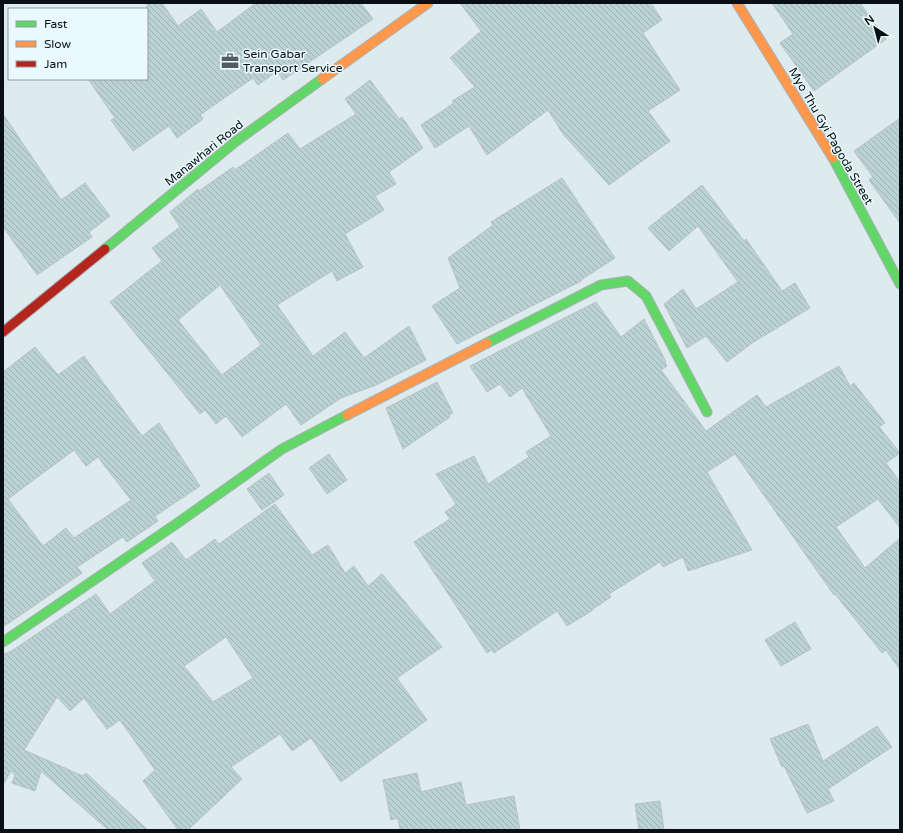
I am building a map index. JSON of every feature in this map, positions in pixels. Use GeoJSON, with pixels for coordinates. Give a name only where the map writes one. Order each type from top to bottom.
{"type":"FeatureCollection","features":[{"type":"Feature","properties":{"kind":"street","name":"Manawhari Road"},"geometry":{"type":"LineString","coordinates":[[3,332],[235,142],[428,3]]}},
{"type":"Feature","properties":{"kind":"street","name":"Myo Thu Gyi Pagoda Street"},"geometry":{"type":"LineString","coordinates":[[737,3],[832,156],[900,284]]}},
{"type":"Feature","properties":{"kind":"street"},"geometry":{"type":"LineString","coordinates":[[3,642],[282,449],[601,284],[628,281],[646,296],[707,412]]}},
{"type":"Feature","properties":{"kind":"building"},"geometry":{"type":"Polygon","coordinates":[[[147,3],[162,3],[178,26],[201,9],[217,32],[256,3],[361,3],[373,19],[283,80],[277,71],[258,85],[253,78],[200,115],[203,119],[177,138],[169,126],[133,151],[111,120],[115,118],[89,80],[148,80],[147,3]]]}},
{"type":"Feature","properties":{"kind":"building"},"geometry":{"type":"Polygon","coordinates":[[[460,3],[651,3],[662,20],[643,33],[680,90],[648,111],[670,141],[609,185],[563,134],[548,110],[487,155],[469,126],[435,148],[421,125],[454,103],[452,101],[475,87],[450,58],[481,31],[460,3]]]}},
{"type":"Feature","properties":{"kind":"building"},"geometry":{"type":"Polygon","coordinates":[[[772,3],[860,3],[886,39],[814,91],[780,43],[793,34],[772,3]]]}},
{"type":"Feature","properties":{"kind":"building"},"geometry":{"type":"Polygon","coordinates":[[[370,80],[399,119],[402,117],[423,148],[389,172],[396,184],[375,196],[384,210],[345,234],[363,267],[337,281],[332,271],[277,305],[313,356],[345,332],[364,358],[409,326],[426,360],[376,385],[341,398],[301,425],[286,404],[242,437],[226,416],[216,424],[205,410],[200,414],[110,302],[162,261],[152,248],[180,227],[170,212],[198,189],[199,191],[233,167],[235,170],[288,133],[300,149],[356,114],[345,99],[370,80]],[[220,285],[178,320],[222,375],[261,345],[220,285]]]}},
{"type":"Feature","properties":{"kind":"building"},"geometry":{"type":"Polygon","coordinates":[[[3,114],[61,200],[85,183],[110,216],[89,232],[92,237],[37,275],[3,227],[3,114]]]}},
{"type":"Feature","properties":{"kind":"building"},"geometry":{"type":"Polygon","coordinates":[[[900,118],[900,223],[869,180],[873,177],[854,151],[900,118]]]}},
{"type":"Feature","properties":{"kind":"building"},"geometry":{"type":"Polygon","coordinates":[[[562,178],[615,258],[581,281],[457,344],[432,306],[460,288],[448,258],[493,225],[491,222],[562,178]]]}},
{"type":"Feature","properties":{"kind":"building"},"geometry":{"type":"Polygon","coordinates":[[[702,185],[744,241],[746,239],[782,291],[795,283],[810,308],[752,343],[727,362],[706,336],[687,348],[664,304],[683,289],[696,309],[738,282],[698,226],[669,251],[648,228],[702,185]]]}},
{"type":"Feature","properties":{"kind":"building"},"geometry":{"type":"Polygon","coordinates":[[[596,302],[621,337],[644,319],[666,362],[665,363],[667,366],[661,370],[706,431],[757,395],[766,407],[839,366],[850,386],[854,383],[885,423],[879,427],[900,453],[886,463],[900,482],[900,528],[878,499],[836,527],[865,568],[900,538],[900,670],[886,650],[882,653],[835,594],[834,595],[735,454],[707,472],[752,550],[688,571],[683,557],[663,567],[660,562],[609,594],[611,597],[567,626],[557,611],[494,653],[492,650],[487,653],[414,542],[450,519],[445,512],[456,504],[436,474],[474,456],[488,484],[529,457],[526,452],[551,436],[522,388],[510,397],[500,384],[487,392],[470,366],[596,302]]]}},
{"type":"Feature","properties":{"kind":"building"},"geometry":{"type":"Polygon","coordinates":[[[35,347],[58,375],[84,356],[142,436],[159,423],[200,486],[155,516],[158,521],[127,542],[123,537],[77,567],[82,573],[3,627],[3,372],[35,347]],[[74,450],[8,499],[43,546],[66,528],[74,538],[131,500],[98,457],[86,466],[74,450]]]}},
{"type":"Feature","properties":{"kind":"building"},"geometry":{"type":"Polygon","coordinates":[[[437,382],[453,413],[449,415],[450,417],[403,449],[386,408],[437,382]]]}},
{"type":"Feature","properties":{"kind":"building"},"geometry":{"type":"Polygon","coordinates":[[[329,454],[347,480],[327,494],[309,468],[329,454]]]}},
{"type":"Feature","properties":{"kind":"building"},"geometry":{"type":"Polygon","coordinates":[[[269,473],[284,495],[262,510],[247,489],[269,473]]]}},
{"type":"Feature","properties":{"kind":"building"},"geometry":{"type":"Polygon","coordinates":[[[275,504],[312,555],[328,545],[345,573],[354,566],[368,586],[382,574],[442,647],[397,678],[427,720],[341,782],[311,738],[292,751],[280,734],[231,767],[242,779],[188,830],[178,830],[143,781],[155,770],[120,720],[107,729],[84,698],[70,711],[57,697],[24,750],[83,776],[86,773],[148,830],[108,830],[41,771],[35,791],[12,783],[15,775],[11,771],[3,785],[3,654],[10,652],[96,594],[110,614],[155,581],[142,563],[172,542],[186,560],[215,539],[219,544],[275,504]],[[226,637],[184,666],[213,702],[253,678],[226,637]]]}},
{"type":"Feature","properties":{"kind":"building"},"geometry":{"type":"Polygon","coordinates":[[[795,622],[811,649],[781,666],[765,640],[795,622]]]}},
{"type":"Feature","properties":{"kind":"building"},"geometry":{"type":"Polygon","coordinates":[[[808,724],[823,761],[877,726],[892,747],[828,789],[834,801],[807,813],[784,766],[782,767],[770,739],[808,724]]]}},
{"type":"Feature","properties":{"kind":"building"},"geometry":{"type":"Polygon","coordinates":[[[417,773],[421,792],[461,782],[466,805],[514,796],[520,830],[400,830],[398,818],[391,820],[383,780],[417,773]]]}},
{"type":"Feature","properties":{"kind":"building"},"geometry":{"type":"Polygon","coordinates":[[[660,801],[664,830],[639,830],[635,804],[660,801]]]}},
{"type":"Feature","properties":{"kind":"traffic: fast"},"geometry":{"type":"LineString","coordinates":[[105,249],[235,142],[322,79]]}},
{"type":"Feature","properties":{"kind":"traffic: fast"},"geometry":{"type":"LineString","coordinates":[[833,158],[900,284]]}},
{"type":"Feature","properties":{"kind":"traffic: fast"},"geometry":{"type":"LineString","coordinates":[[487,343],[601,285],[628,281],[646,296],[707,412]]}},
{"type":"Feature","properties":{"kind":"traffic: fast"},"geometry":{"type":"LineString","coordinates":[[3,642],[179,522],[282,449],[347,415]]}},
{"type":"Feature","properties":{"kind":"traffic: slow"},"geometry":{"type":"LineString","coordinates":[[322,79],[428,3]]}},
{"type":"Feature","properties":{"kind":"traffic: slow"},"geometry":{"type":"LineString","coordinates":[[737,3],[833,158]]}},
{"type":"Feature","properties":{"kind":"traffic: slow"},"geometry":{"type":"LineString","coordinates":[[347,415],[487,343]]}},
{"type":"Feature","properties":{"kind":"traffic: jam"},"geometry":{"type":"LineString","coordinates":[[3,332],[105,249]]}},
{"type":"Feature","properties":{"kind":"place","name":"Sein Gabar Transport Service"},"geometry":{"type":"Point","coordinates":[230,61]}}]}
